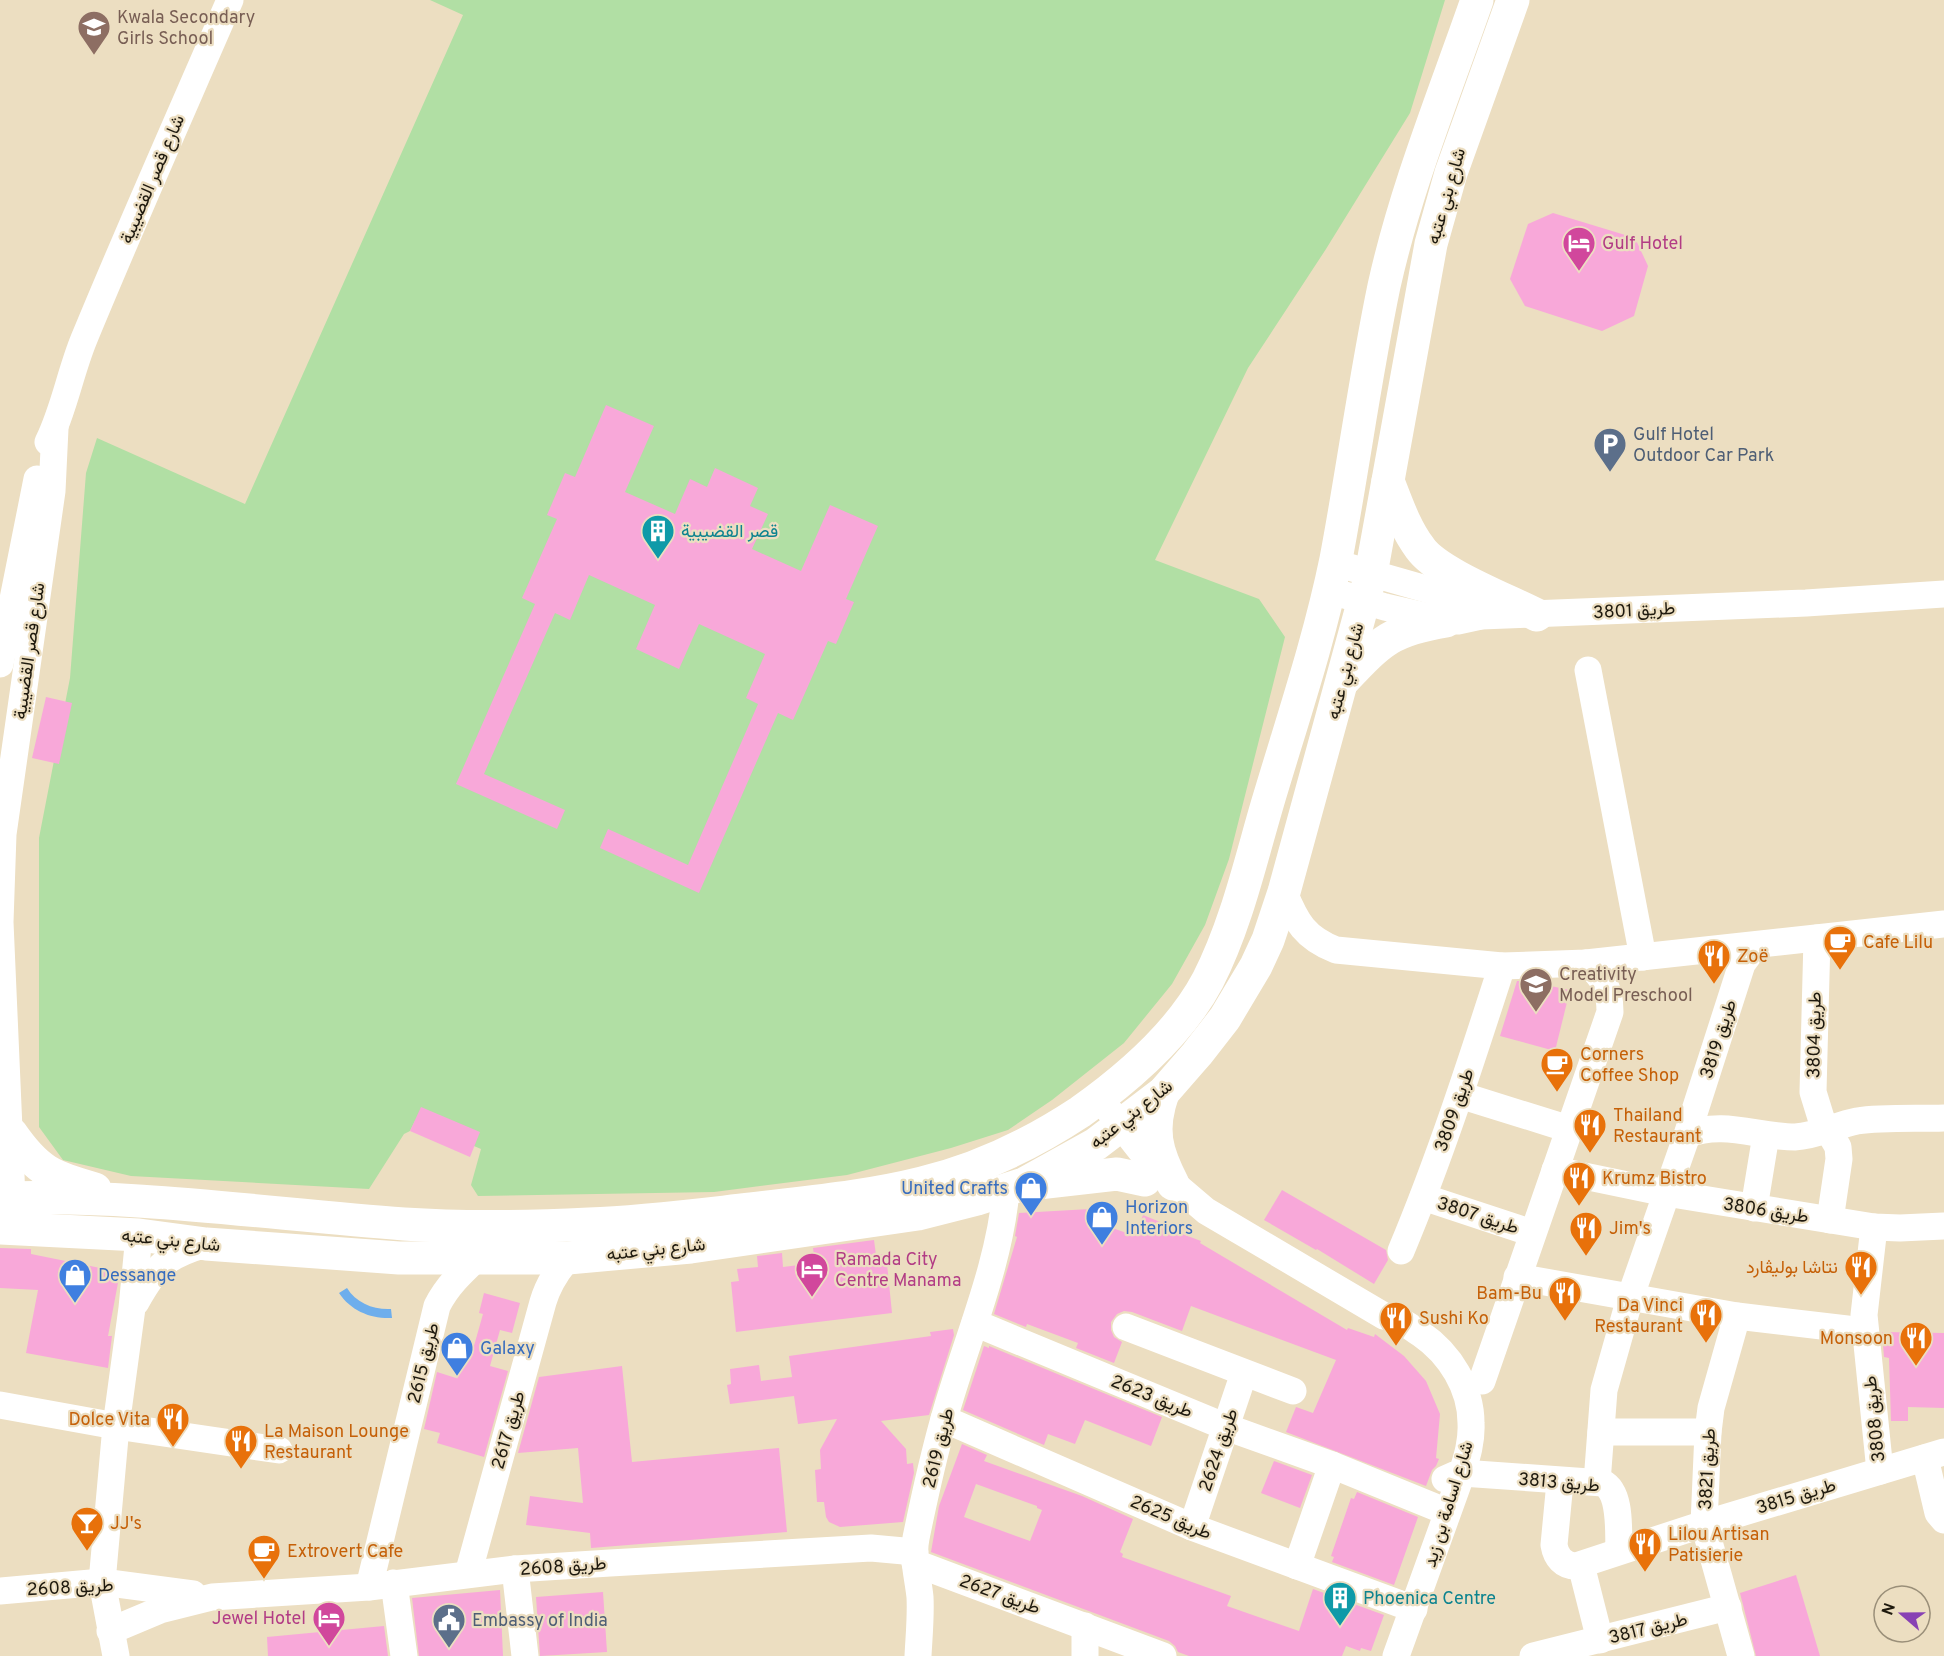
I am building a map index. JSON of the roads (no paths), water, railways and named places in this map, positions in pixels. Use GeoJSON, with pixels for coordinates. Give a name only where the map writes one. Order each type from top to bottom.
{"type":"FeatureCollection","features":[{"type":"Feature","properties":{"kind":"main road","name":"شارع بني عتبه"},"geometry":{"type":"LineString","coordinates":[[3,1217],[134,1200],[407,1224],[493,1226],[592,1224],[693,1216],[828,1200],[921,1184],[970,1169],[1075,1115],[1132,1071],[1171,1032],[1190,1007],[1208,979],[1234,917],[1332,577],[1374,339],[1398,230],[1431,123],[1454,67],[1477,0]]}},
{"type":"Feature","properties":{"kind":"main road","name":"شارع بني عتبه"},"geometry":{"type":"LineString","coordinates":[[3,1217],[206,1244],[399,1258],[568,1258],[691,1246],[918,1214],[1002,1192],[1114,1131],[1163,1093],[1197,1054],[1236,1001],[1268,940],[1284,892],[1367,588],[1423,280],[1440,208],[1513,0]]}},
{"type":"Feature","properties":{"kind":"main road"},"geometry":{"type":"LineString","coordinates":[[1388,481],[1406,527],[1421,550],[1443,569],[1537,615]]}},
{"type":"Feature","properties":{"kind":"main road"},"geometry":{"type":"LineString","coordinates":[[1343,681],[1385,639],[1418,626],[1446,621]]}},
{"type":"Feature","properties":{"kind":"main road"},"geometry":{"type":"LineString","coordinates":[[1002,1192],[1108,1174],[1159,1182],[1159,1153],[1155,1137],[1156,1114],[1163,1093]]}},
{"type":"Feature","properties":{"kind":"main road"},"geometry":{"type":"LineString","coordinates":[[10,1133],[26,1155],[54,1176],[134,1200]]}},
{"type":"Feature","properties":{"kind":"main road"},"geometry":{"type":"LineString","coordinates":[[140,1235],[156,1222],[244,1225],[263,1221],[281,1213]]}},
{"type":"Feature","properties":{"kind":"main road"},"geometry":{"type":"LineString","coordinates":[[399,1258],[407,1224]]}},
{"type":"Feature","properties":{"kind":"street","name":"شارع قصر القضيبية"},"geometry":{"type":"LineString","coordinates":[[0,664],[42,456],[55,428],[82,343],[230,0]]}},
{"type":"Feature","properties":{"kind":"street","name":"شارع قصر القضيبية"},"geometry":{"type":"LineString","coordinates":[[3,1217],[10,1133],[0,922],[10,711],[52,491],[55,428]]}},
{"type":"Feature","properties":{"kind":"street"},"geometry":{"type":"LineString","coordinates":[[1332,577],[1367,588],[1446,621]]}},
{"type":"Feature","properties":{"kind":"street"},"geometry":{"type":"LineString","coordinates":[[1367,588],[1440,593],[1459,600],[1481,616]]}},
{"type":"Feature","properties":{"kind":"street","name":"طريق 3801"},"geometry":{"type":"LineString","coordinates":[[1446,621],[1481,616],[1806,603],[1944,594]]}},
{"type":"Feature","properties":{"kind":"street"},"geometry":{"type":"LineString","coordinates":[[1588,670],[1643,957]]}},
{"type":"Feature","properties":{"kind":"street"},"geometry":{"type":"LineString","coordinates":[[1284,892],[1292,912],[1308,935],[1336,950],[1502,966],[1586,963],[1944,924]]}},
{"type":"Feature","properties":{"kind":"street","name":"طريق 3804"},"geometry":{"type":"LineString","coordinates":[[1817,938],[1813,1092],[1815,1106],[1838,1146],[1839,1159],[1830,1220]]}},
{"type":"Feature","properties":{"kind":"street","name":"طريق 3819"},"geometry":{"type":"LineString","coordinates":[[1597,1482],[1604,1390],[1630,1298],[1687,1136],[1742,964],[1756,945]]}},
{"type":"Feature","properties":{"kind":"street"},"geometry":{"type":"LineString","coordinates":[[1482,1381],[1610,1012],[1610,997],[1606,984],[1598,972],[1586,963]]}},
{"type":"Feature","properties":{"kind":"street","name":"طريق 3809"},"geometry":{"type":"LineString","coordinates":[[1401,1251],[1460,1095],[1502,966]]}},
{"type":"Feature","properties":{"kind":"street"},"geometry":{"type":"LineString","coordinates":[[1460,1095],[1569,1129]]}},
{"type":"Feature","properties":{"kind":"street","name":"شارع اسامة بن زيد"},"geometry":{"type":"LineString","coordinates":[[1096,1100],[1100,1120],[1152,1165],[1159,1182],[1384,1316],[1390,1328],[1428,1359],[1449,1393],[1456,1428],[1453,1477],[1407,1608],[1383,1656]]}},
{"type":"Feature","properties":{"kind":"street"},"geometry":{"type":"LineString","coordinates":[[1687,1136],[1709,1128],[1766,1135],[1802,1136],[1859,1121],[1944,1118]]}},
{"type":"Feature","properties":{"kind":"street"},"geometry":{"type":"LineString","coordinates":[[1754,1208],[1766,1135]]}},
{"type":"Feature","properties":{"kind":"street","name":"طريق 3806"},"geometry":{"type":"LineString","coordinates":[[1555,1170],[1666,1193],[1874,1227],[1944,1226]]}},
{"type":"Feature","properties":{"kind":"street","name":"طريق 2619"},"geometry":{"type":"LineString","coordinates":[[918,1656],[920,1597],[915,1558],[916,1539],[944,1419],[997,1245],[994,1224],[1002,1192]]}},
{"type":"Feature","properties":{"kind":"street","name":"طريق 3807"},"geometry":{"type":"LineString","coordinates":[[1423,1197],[1532,1233]]}},
{"type":"Feature","properties":{"kind":"street","name":"طريق 3808"},"geometry":{"type":"LineString","coordinates":[[1874,1227],[1866,1288],[1864,1331],[1880,1471]]}},
{"type":"Feature","properties":{"kind":"street"},"geometry":{"type":"LineString","coordinates":[[113,1643],[102,1582],[116,1426],[140,1235]]}},
{"type":"Feature","properties":{"kind":"street"},"geometry":{"type":"LineString","coordinates":[[132,1308],[161,1264],[181,1251],[206,1244]]}},
{"type":"Feature","properties":{"kind":"street","name":"طريق 2615"},"geometry":{"type":"LineString","coordinates":[[404,1656],[381,1585],[437,1306],[444,1291],[478,1257]]}},
{"type":"Feature","properties":{"kind":"street","name":"طريق 2617"},"geometry":{"type":"LineString","coordinates":[[468,1574],[545,1294],[558,1270],[568,1258]]}},
{"type":"Feature","properties":{"kind":"street"},"geometry":{"type":"LineString","coordinates":[[525,1259],[545,1294]]}},
{"type":"Feature","properties":{"kind":"street"},"geometry":{"type":"LineString","coordinates":[[1517,1277],[1737,1317],[1864,1331]]}},
{"type":"Feature","properties":{"kind":"street","name":"طريق 3821"},"geometry":{"type":"LineString","coordinates":[[1737,1317],[1712,1408],[1708,1432],[1704,1524],[1741,1656]]}},
{"type":"Feature","properties":{"kind":"street","name":"طريق 2623"},"geometry":{"type":"LineString","coordinates":[[975,1323],[1226,1427],[1332,1465],[1435,1507]]}},
{"type":"Feature","properties":{"kind":"street"},"geometry":{"type":"LineString","coordinates":[[1126,1328],[1293,1391]]}},
{"type":"Feature","properties":{"kind":"street","name":"طريق 2624"},"geometry":{"type":"LineString","coordinates":[[1192,1527],[1244,1374]]}},
{"type":"Feature","properties":{"kind":"street"},"geometry":{"type":"LineString","coordinates":[[0,1405],[116,1426],[279,1449]]}},
{"type":"Feature","properties":{"kind":"street","name":"طريق 2625"},"geometry":{"type":"LineString","coordinates":[[944,1419],[1192,1527],[1407,1608]]}},
{"type":"Feature","properties":{"kind":"street"},"geometry":{"type":"LineString","coordinates":[[1601,1432],[1708,1432]]}},
{"type":"Feature","properties":{"kind":"street"},"geometry":{"type":"LineString","coordinates":[[1934,1455],[1938,1513],[1944,1520]]}},
{"type":"Feature","properties":{"kind":"street","name":"طريق 3815"},"geometry":{"type":"LineString","coordinates":[[1581,1565],[1704,1524],[1934,1455]]}},
{"type":"Feature","properties":{"kind":"street"},"geometry":{"type":"LineString","coordinates":[[1297,1566],[1332,1465]]}},
{"type":"Feature","properties":{"kind":"street","name":"شارع اسامة بن زيد"},"geometry":{"type":"LineString","coordinates":[[1396,1656],[1435,1507],[1453,1477]]}},
{"type":"Feature","properties":{"kind":"street","name":"طريق 3813"},"geometry":{"type":"LineString","coordinates":[[1453,1477],[1597,1482],[1607,1486],[1614,1494],[1619,1551]]}},
{"type":"Feature","properties":{"kind":"street"},"geometry":{"type":"LineString","coordinates":[[1560,1482],[1555,1553],[1565,1564],[1581,1565],[1600,1640]]}},
{"type":"Feature","properties":{"kind":"street","name":"طريق 2608"},"geometry":{"type":"LineString","coordinates":[[113,1643],[160,1610],[212,1597],[381,1585],[514,1569],[871,1548],[915,1558]]}},
{"type":"Feature","properties":{"kind":"street","name":"طريق 2627"},"geometry":{"type":"LineString","coordinates":[[915,1558],[1163,1656]]}},
{"type":"Feature","properties":{"kind":"street"},"geometry":{"type":"LineString","coordinates":[[514,1569],[525,1656]]}},
{"type":"Feature","properties":{"kind":"street","name":"طريق 2608"},"geometry":{"type":"LineString","coordinates":[[0,1591],[102,1582],[212,1597]]}},
{"type":"Feature","properties":{"kind":"street","name":"طريق 3817"},"geometry":{"type":"LineString","coordinates":[[1533,1656],[1728,1607]]}},
{"type":"Feature","properties":{"kind":"street"},"geometry":{"type":"LineString","coordinates":[[1085,1626],[1085,1656]]}},
{"type":"Feature","properties":{"kind":"water"},"geometry":{"type":"Polygon","coordinates":[[[347,1288],[355,1298],[366,1304],[391,1309],[392,1318],[362,1313],[349,1305],[339,1293],[347,1288]]]}},
{"type":"Feature","properties":{"kind":"place","name":"Kwala Secondary Girls School"},"geometry":{"type":"Point","coordinates":[94,56]}},
{"type":"Feature","properties":{"kind":"place","name":"Gulf Hotel"},"geometry":{"type":"Point","coordinates":[1579,272]}},
{"type":"Feature","properties":{"kind":"place","name":"Gulf Hotel Outdoor Car Park"},"geometry":{"type":"Point","coordinates":[1610,473]}},
{"type":"Feature","properties":{"kind":"place","name":"قصر القضيبية"},"geometry":{"type":"Point","coordinates":[658,560]}},
{"type":"Feature","properties":{"kind":"place","name":"Cafe Lilu"},"geometry":{"type":"Point","coordinates":[1840,971]}},
{"type":"Feature","properties":{"kind":"place","name":"Zoë"},"geometry":{"type":"Point","coordinates":[1714,985]}},
{"type":"Feature","properties":{"kind":"place","name":"Creativity Model Preschool"},"geometry":{"type":"Point","coordinates":[1536,1013]}},
{"type":"Feature","properties":{"kind":"place","name":"Corners Coffee Shop"},"geometry":{"type":"Point","coordinates":[1557,1093]}},
{"type":"Feature","properties":{"kind":"place","name":"Thailand Restaurant"},"geometry":{"type":"Point","coordinates":[1590,1154]}},
{"type":"Feature","properties":{"kind":"place","name":"Krumz Bistro"},"geometry":{"type":"Point","coordinates":[1579,1207]}},
{"type":"Feature","properties":{"kind":"place","name":"United Crafts"},"geometry":{"type":"Point","coordinates":[1031,1217]}},
{"type":"Feature","properties":{"kind":"place","name":"Horizon Interiors"},"geometry":{"type":"Point","coordinates":[1102,1246]}},
{"type":"Feature","properties":{"kind":"place","name":"Jim's"},"geometry":{"type":"Point","coordinates":[1586,1257]}},
{"type":"Feature","properties":{"kind":"place","name":"نتاشا بوليڤارد"},"geometry":{"type":"Point","coordinates":[1861,1296]}},
{"type":"Feature","properties":{"kind":"place","name":"Ramada City Centre Manama"},"geometry":{"type":"Point","coordinates":[812,1298]}},
{"type":"Feature","properties":{"kind":"place","name":"Dessange"},"geometry":{"type":"Point","coordinates":[75,1304]}},
{"type":"Feature","properties":{"kind":"place","name":"Bam-Bu"},"geometry":{"type":"Point","coordinates":[1565,1322]}},
{"type":"Feature","properties":{"kind":"place","name":"Da Vinci Restaurant"},"geometry":{"type":"Point","coordinates":[1706,1344]}},
{"type":"Feature","properties":{"kind":"place","name":"Sushi Ko"},"geometry":{"type":"Point","coordinates":[1396,1347]}},
{"type":"Feature","properties":{"kind":"place","name":"Monsoon"},"geometry":{"type":"Point","coordinates":[1916,1367]}},
{"type":"Feature","properties":{"kind":"place","name":"Galaxy"},"geometry":{"type":"Point","coordinates":[457,1377]}},
{"type":"Feature","properties":{"kind":"place","name":"Dolce Vita"},"geometry":{"type":"Point","coordinates":[173,1448]}},
{"type":"Feature","properties":{"kind":"place","name":"La Maison Lounge Restaurant"},"geometry":{"type":"Point","coordinates":[241,1470]}},
{"type":"Feature","properties":{"kind":"place","name":"JJ's"},"geometry":{"type":"Point","coordinates":[87,1552]}},
{"type":"Feature","properties":{"kind":"place","name":"Lilou Artisan Patisierie"},"geometry":{"type":"Point","coordinates":[1645,1573]}},
{"type":"Feature","properties":{"kind":"place","name":"Extrovert Cafe"},"geometry":{"type":"Point","coordinates":[264,1580]}},
{"type":"Feature","properties":{"kind":"place","name":"Phoenica Centre"},"geometry":{"type":"Point","coordinates":[1340,1627]}},
{"type":"Feature","properties":{"kind":"place","name":"Jewel Hotel"},"geometry":{"type":"Point","coordinates":[329,1647]}},
{"type":"Feature","properties":{"kind":"place","name":"Embassy of India"},"geometry":{"type":"Point","coordinates":[449,1649]}}]}
